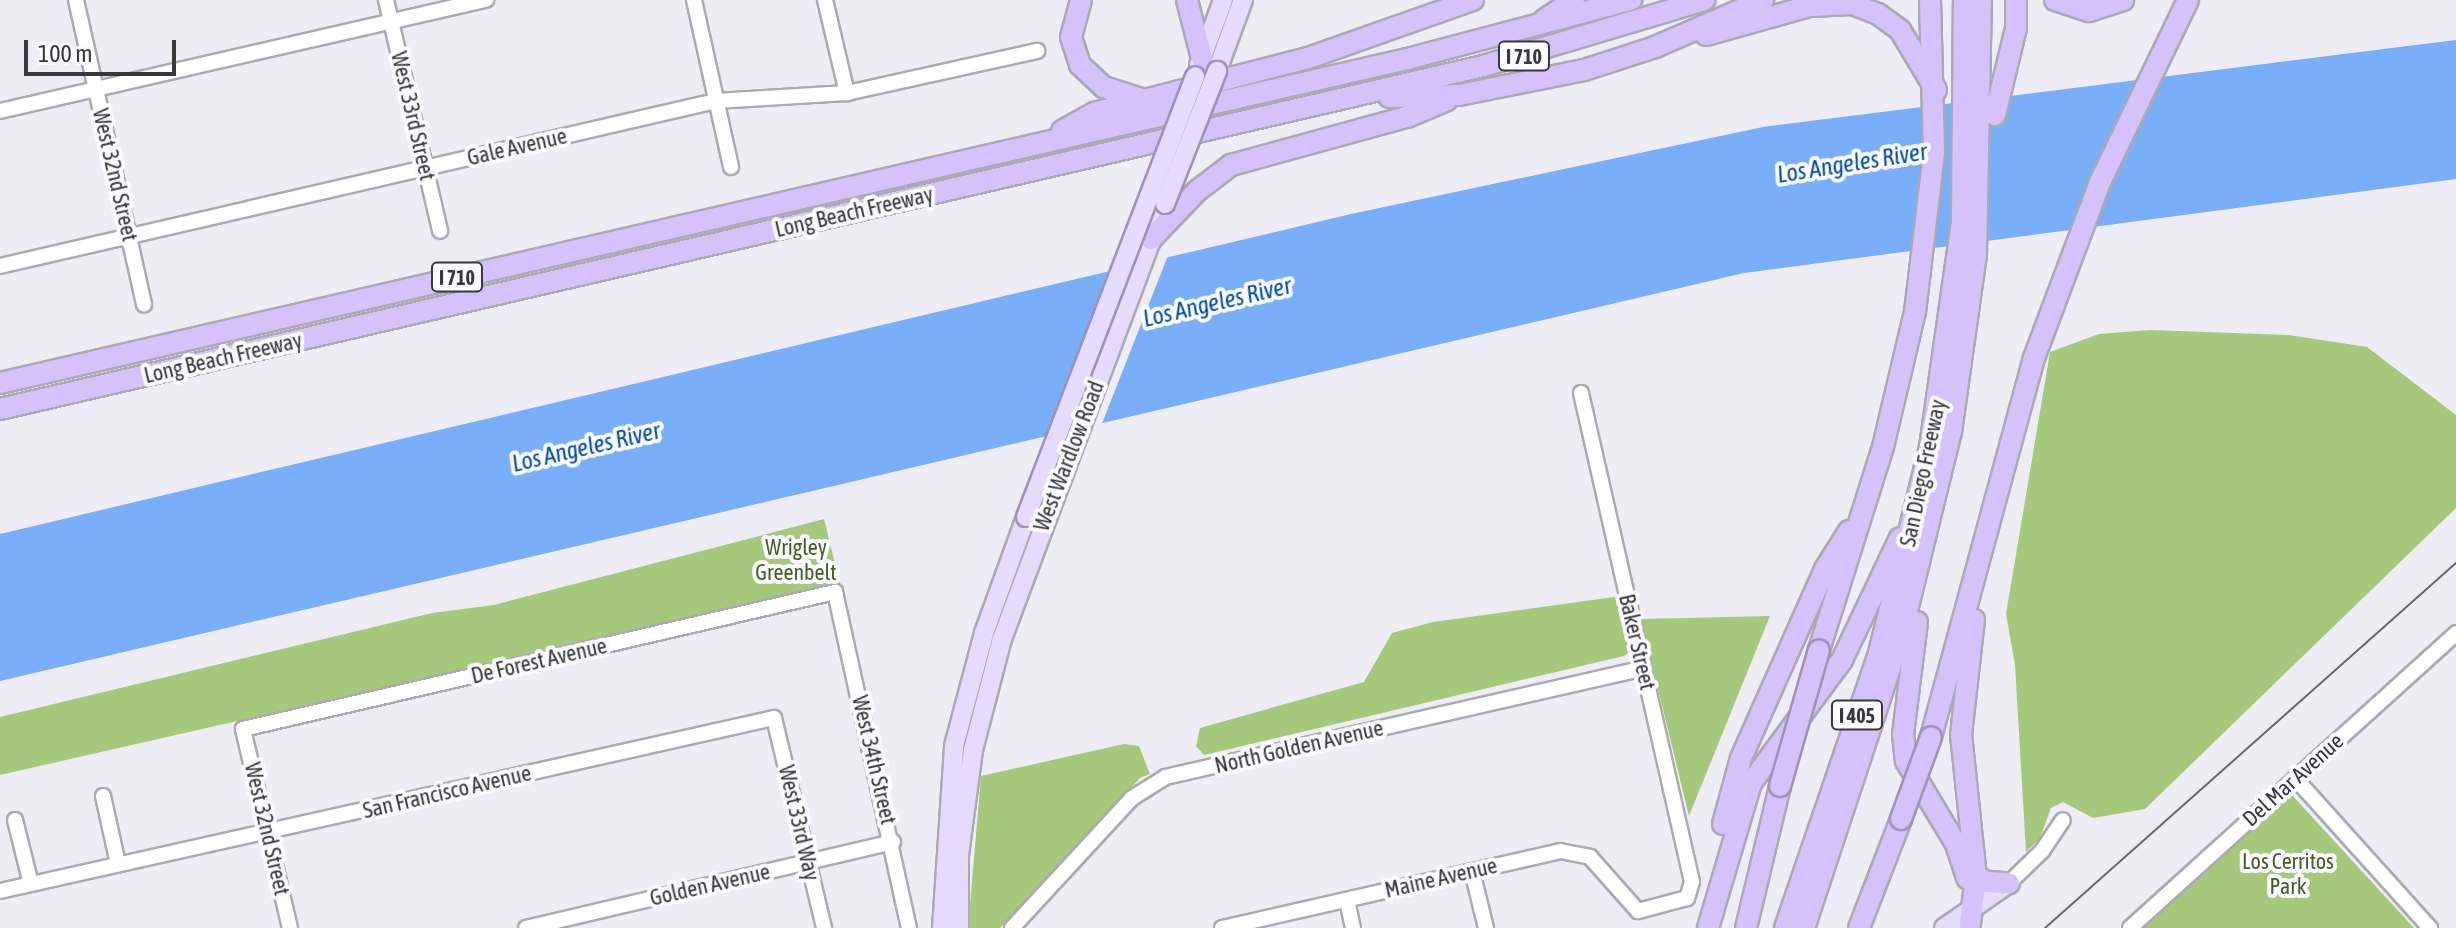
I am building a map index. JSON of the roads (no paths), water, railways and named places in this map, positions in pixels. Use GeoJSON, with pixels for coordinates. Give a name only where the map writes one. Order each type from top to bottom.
{"type":"FeatureCollection","features":[{"type":"Feature","properties":{"kind":"highway"},"geometry":{"type":"LineString","coordinates":[[1081,0],[1071,37],[1080,65],[1104,87],[1142,99]]}},
{"type":"Feature","properties":{"kind":"highway"},"geometry":{"type":"LineString","coordinates":[[1187,0],[1205,68]]}},
{"type":"Feature","properties":{"kind":"highway"},"geometry":{"type":"LineString","coordinates":[[1042,142],[1094,113],[1308,58],[1473,0]]}},
{"type":"Feature","properties":{"kind":"highway"},"geometry":{"type":"LineString","coordinates":[[1535,27],[1574,0]]}},
{"type":"Feature","properties":{"kind":"highway","name":"Long Beach Freeway"},"geometry":{"type":"LineString","coordinates":[[0,383],[1535,27],[1631,0]]}},
{"type":"Feature","properties":{"kind":"highway","name":"Long Beach Freeway"},"geometry":{"type":"LineString","coordinates":[[0,409],[1554,48],[1704,0]]}},
{"type":"Feature","properties":{"kind":"highway"},"geometry":{"type":"LineString","coordinates":[[1655,47],[1763,0]]}},
{"type":"Feature","properties":{"kind":"highway"},"geometry":{"type":"LineString","coordinates":[[1746,928],[1780,786],[1902,371],[1927,230],[1936,90],[1930,0]]}},
{"type":"Feature","properties":{"kind":"highway","name":"San Diego Freeway"},"geometry":{"type":"LineString","coordinates":[[1785,928],[1879,653],[1961,355],[1989,234],[1995,115],[1980,32],[1964,0]]}},
{"type":"Feature","properties":{"kind":"highway"},"geometry":{"type":"LineString","coordinates":[[1978,0],[1980,32]]}},
{"type":"Feature","properties":{"kind":"highway","name":"San Diego Freeway"},"geometry":{"type":"LineString","coordinates":[[1816,928],[1917,622],[1956,465],[1962,221],[1980,32],[1993,0]]}},
{"type":"Feature","properties":{"kind":"highway"},"geometry":{"type":"LineString","coordinates":[[1995,115],[2016,28],[2016,0]]}},
{"type":"Feature","properties":{"kind":"highway"},"geometry":{"type":"LineString","coordinates":[[2055,0],[2089,11],[2123,0]]}},
{"type":"Feature","properties":{"kind":"highway"},"geometry":{"type":"LineString","coordinates":[[1859,928],[1931,737],[2034,358],[2101,180],[2188,0]]}},
{"type":"Feature","properties":{"kind":"highway"},"geometry":{"type":"LineString","coordinates":[[1341,98],[1459,95],[1584,70],[1655,47],[1824,3],[1865,8],[1909,40],[1936,90]]}},
{"type":"Feature","properties":{"kind":"highway"},"geometry":{"type":"LineString","coordinates":[[1151,239],[1217,173],[1251,155],[1407,117],[1459,95]]}},
{"type":"Feature","properties":{"kind":"highway"},"geometry":{"type":"LineString","coordinates":[[1797,928],[1898,620],[1940,460],[1961,355]]}},
{"type":"Feature","properties":{"kind":"highway"},"geometry":{"type":"LineString","coordinates":[[1804,928],[1924,557],[1961,355]]}},
{"type":"Feature","properties":{"kind":"highway"},"geometry":{"type":"LineString","coordinates":[[1706,928],[1751,783],[1842,660],[1920,499]]}},
{"type":"Feature","properties":{"kind":"highway"},"geometry":{"type":"LineString","coordinates":[[1706,928],[1741,758],[1825,569],[1865,504]]}},
{"type":"Feature","properties":{"kind":"highway"},"geometry":{"type":"LineString","coordinates":[[1969,919],[1971,874],[1961,735],[1978,595],[1977,561]]}},
{"type":"Feature","properties":{"kind":"highway"},"geometry":{"type":"LineString","coordinates":[[1917,622],[1903,734],[1906,761],[1971,874]]}},
{"type":"Feature","properties":{"kind":"highway"},"geometry":{"type":"LineString","coordinates":[[1971,874],[2009,883]]}},
{"type":"Feature","properties":{"kind":"main road","name":"West Wardlow Road"},"geometry":{"type":"LineString","coordinates":[[942,928],[945,831],[954,746],[984,633],[1035,520],[1151,239],[1223,0]]}},
{"type":"Feature","properties":{"kind":"main road","name":"West Wardlow Road"},"geometry":{"type":"LineString","coordinates":[[959,928],[959,855],[973,750],[1035,520],[1205,68],[1243,0]]}},
{"type":"Feature","properties":{"kind":"main road"},"geometry":{"type":"LineString","coordinates":[[1944,928],[1969,919],[2009,883]]}},
{"type":"Feature","properties":{"kind":"street","name":"West 32nd Street"},"geometry":{"type":"LineString","coordinates":[[76,0],[144,304]]}},
{"type":"Feature","properties":{"kind":"street","name":"West 33rd Street"},"geometry":{"type":"LineString","coordinates":[[386,0],[440,231]]}},
{"type":"Feature","properties":{"kind":"street"},"geometry":{"type":"LineString","coordinates":[[0,111],[486,0]]}},
{"type":"Feature","properties":{"kind":"street"},"geometry":{"type":"LineString","coordinates":[[694,0],[731,167]]}},
{"type":"Feature","properties":{"kind":"street"},"geometry":{"type":"LineString","coordinates":[[825,0],[847,93]]}},
{"type":"Feature","properties":{"kind":"street","name":"Gale Avenue"},"geometry":{"type":"LineString","coordinates":[[0,266],[716,101],[847,93],[1037,51]]}},
{"type":"Feature","properties":{"kind":"street","name":"Baker Street"},"geometry":{"type":"LineString","coordinates":[[1581,393],[1691,892],[1678,902],[1638,911]]}},
{"type":"Feature","properties":{"kind":"street","name":"De Forest Avenue"},"geometry":{"type":"LineString","coordinates":[[243,729],[835,592]]}},
{"type":"Feature","properties":{"kind":"street","name":"West 34th Street"},"geometry":{"type":"LineString","coordinates":[[835,592],[893,842],[909,928]]}},
{"type":"Feature","properties":{"kind":"street","name":"Del Mar Avenue"},"geometry":{"type":"LineString","coordinates":[[2130,928],[2456,633]]}},
{"type":"Feature","properties":{"kind":"street","name":"North Golden Avenue"},"geometry":{"type":"LineString","coordinates":[[1012,928],[1132,798],[1165,777],[1643,668]]}},
{"type":"Feature","properties":{"kind":"street","name":"San Francisco Avenue"},"geometry":{"type":"LineString","coordinates":[[0,891],[774,718]]}},
{"type":"Feature","properties":{"kind":"street","name":"West 33rd Way"},"geometry":{"type":"LineString","coordinates":[[774,718],[824,928]]}},
{"type":"Feature","properties":{"kind":"street","name":"West 32nd Street"},"geometry":{"type":"LineString","coordinates":[[243,729],[290,928]]}},
{"type":"Feature","properties":{"kind":"street"},"geometry":{"type":"LineString","coordinates":[[2295,778],[2430,928]]}},
{"type":"Feature","properties":{"kind":"street"},"geometry":{"type":"LineString","coordinates":[[103,796],[118,864]]}},
{"type":"Feature","properties":{"kind":"street"},"geometry":{"type":"LineString","coordinates":[[15,820],[31,884]]}},
{"type":"Feature","properties":{"kind":"street"},"geometry":{"type":"LineString","coordinates":[[2009,883],[2042,851],[2063,820]]}},
{"type":"Feature","properties":{"kind":"street","name":"Golden Avenue"},"geometry":{"type":"LineString","coordinates":[[526,928],[893,842]]}},
{"type":"Feature","properties":{"kind":"street","name":"Maine Avenue"},"geometry":{"type":"LineString","coordinates":[[1222,928],[1472,871],[1575,852],[1603,868],[1638,911]]}},
{"type":"Feature","properties":{"kind":"street"},"geometry":{"type":"LineString","coordinates":[[1472,871],[1486,928]]}},
{"type":"Feature","properties":{"kind":"street"},"geometry":{"type":"LineString","coordinates":[[1347,900],[1353,928]]}},
{"type":"Feature","properties":{"kind":"street"},"geometry":{"type":"LineString","coordinates":[[1638,911],[1640,928]]}},
{"type":"Feature","properties":{"kind":"water","name":"Los Angeles River"},"geometry":{"type":"Polygon","coordinates":[[[2456,40],[2456,179],[1744,273],[0,681],[0,534],[1351,214],[1763,127],[2456,40]]]}},
{"type":"Feature","properties":{"kind":"tram line"},"geometry":{"type":"LineString","coordinates":[[2045,928],[2456,563]]}},
{"type":"Feature","properties":{"kind":"park label","name":"Wrigley Greenbelt"},"geometry":{"type":"Point","coordinates":[796,560]}},
{"type":"Feature","properties":{"kind":"park label","name":"Los Cerritos Park"},"geometry":{"type":"Point","coordinates":[2288,874]}}]}
